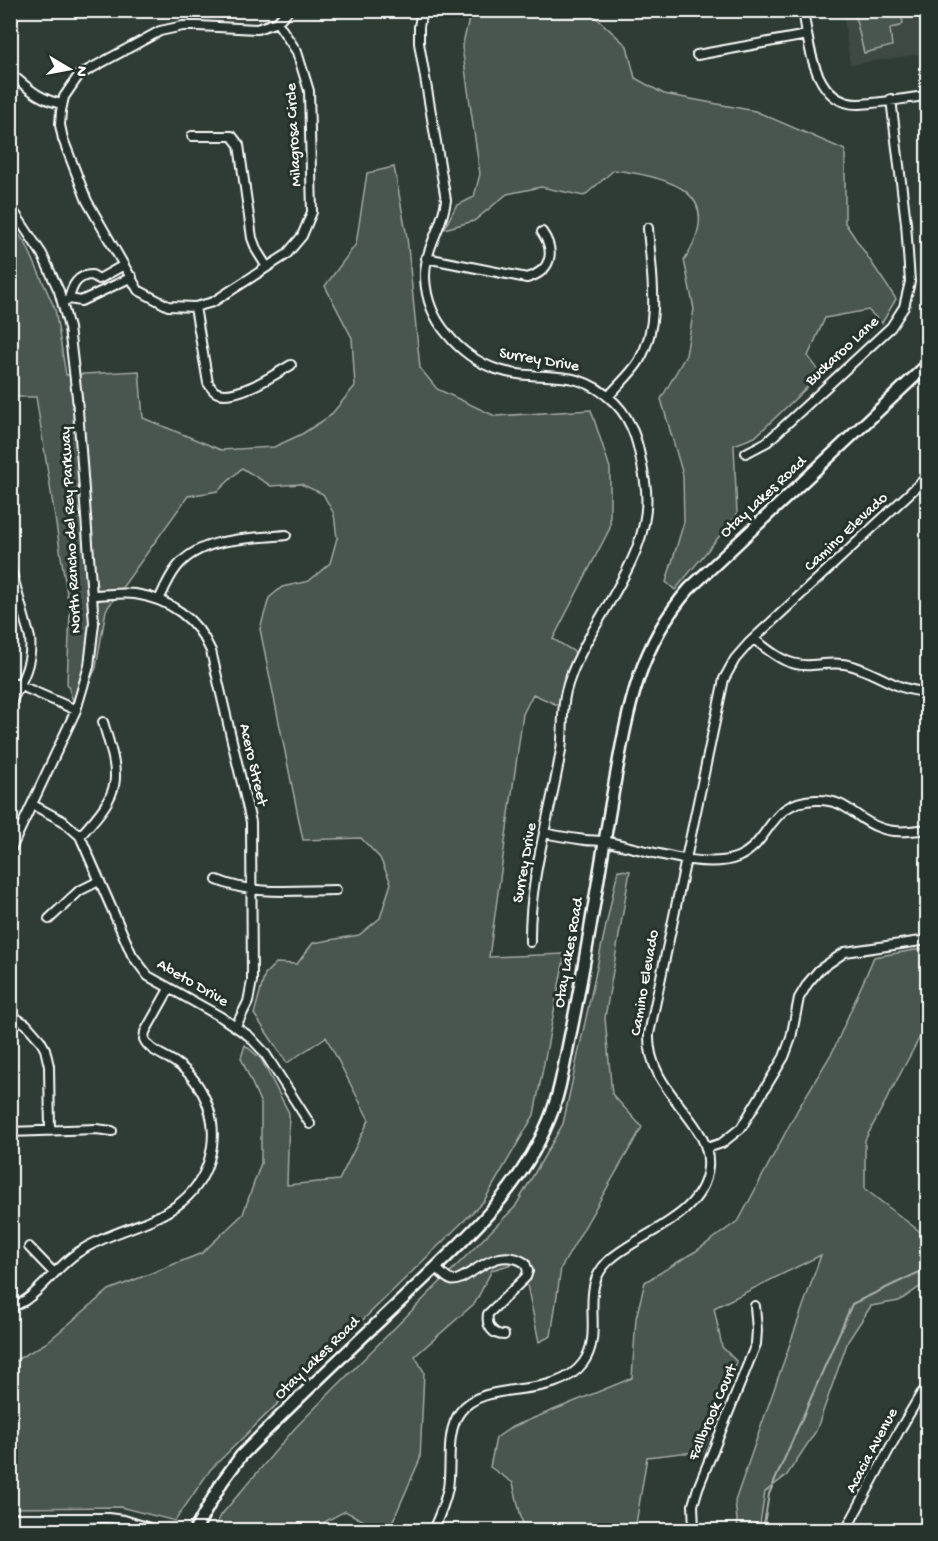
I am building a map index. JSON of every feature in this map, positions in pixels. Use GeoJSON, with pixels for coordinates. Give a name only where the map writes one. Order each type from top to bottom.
{"type":"FeatureCollection","features":[{"type":"Feature","properties":{"kind":"main road","name":"Otay Lakes Road"},"geometry":{"type":"LineString","coordinates":[[195,1530],[222,1482],[241,1456],[484,1220],[521,1173],[549,1120],[559,1089],[635,684],[648,650],[665,620],[688,589],[927,364]]}},
{"type":"Feature","properties":{"kind":"street"},"geometry":{"type":"LineString","coordinates":[[277,22],[289,10]]}},
{"type":"Feature","properties":{"kind":"street","name":"Surrey Drive"},"geometry":{"type":"LineString","coordinates":[[422,10],[419,43],[446,200],[442,219],[426,258],[425,286],[433,312],[445,333],[468,354],[497,369],[576,379],[593,386],[608,397],[625,415],[636,436],[645,484],[645,513],[636,548],[580,657],[566,692],[561,751],[532,893],[530,942]]}},
{"type":"Feature","properties":{"kind":"street"},"geometry":{"type":"LineString","coordinates":[[803,10],[816,73],[824,87],[833,95],[847,102],[858,104],[927,96]]}},
{"type":"Feature","properties":{"kind":"street","name":"Milagrosa Circle"},"geometry":{"type":"LineString","coordinates":[[277,22],[297,52],[309,91],[312,212],[306,229],[286,255],[213,302],[195,307],[168,306],[138,290],[87,201],[61,132],[62,104],[67,90],[79,75],[160,31],[183,26],[257,28],[277,22]]}},
{"type":"Feature","properties":{"kind":"street"},"geometry":{"type":"LineString","coordinates":[[697,54],[807,35]]}},
{"type":"Feature","properties":{"kind":"street"},"geometry":{"type":"LineString","coordinates":[[16,78],[37,96],[49,102],[62,104]]}},
{"type":"Feature","properties":{"kind":"street","name":"Buckaroo Lane"},"geometry":{"type":"LineString","coordinates":[[746,453],[767,442],[891,327],[904,307],[909,290],[910,273],[891,99]]}},
{"type":"Feature","properties":{"kind":"street"},"geometry":{"type":"LineString","coordinates":[[192,136],[232,136],[239,145],[252,238],[267,267]]}},
{"type":"Feature","properties":{"kind":"street","name":"North Rancho del Rey Parkway"},"geometry":{"type":"LineString","coordinates":[[10,206],[42,254],[66,300],[74,357],[93,595],[91,651],[86,681],[76,710],[10,851]]}},
{"type":"Feature","properties":{"kind":"street"},"geometry":{"type":"LineString","coordinates":[[608,397],[637,364],[650,333],[654,315],[648,228]]}},
{"type":"Feature","properties":{"kind":"street"},"geometry":{"type":"LineString","coordinates":[[426,258],[527,278],[539,273],[549,261],[550,243],[542,232]]}},
{"type":"Feature","properties":{"kind":"street"},"geometry":{"type":"LineString","coordinates":[[99,279],[124,265]]}},
{"type":"Feature","properties":{"kind":"street"},"geometry":{"type":"LineString","coordinates":[[105,291],[99,279],[92,275],[79,278],[66,300],[81,302],[105,291],[132,278]]}},
{"type":"Feature","properties":{"kind":"street"},"geometry":{"type":"LineString","coordinates":[[195,307],[208,383],[214,392],[219,394],[239,392],[254,387],[291,365]]}},
{"type":"Feature","properties":{"kind":"street","name":"Camino Elevado"},"geometry":{"type":"LineString","coordinates":[[707,1148],[700,1133],[658,1077],[648,1042],[724,680],[735,659],[754,639],[927,476]]}},
{"type":"Feature","properties":{"kind":"street"},"geometry":{"type":"LineString","coordinates":[[159,600],[176,568],[189,554],[213,544],[286,535]]}},
{"type":"Feature","properties":{"kind":"street"},"geometry":{"type":"LineString","coordinates":[[10,566],[30,644],[29,663],[10,704]]}},
{"type":"Feature","properties":{"kind":"street","name":"Acero Street"},"geometry":{"type":"LineString","coordinates":[[93,595],[134,594],[159,600],[192,621],[212,651],[251,822],[252,981],[248,1002],[236,1026]]}},
{"type":"Feature","properties":{"kind":"street"},"geometry":{"type":"LineString","coordinates":[[754,639],[776,657],[790,663],[850,665],[895,686],[927,692]]}},
{"type":"Feature","properties":{"kind":"street"},"geometry":{"type":"LineString","coordinates":[[10,681],[76,710]]}},
{"type":"Feature","properties":{"kind":"street"},"geometry":{"type":"LineString","coordinates":[[80,836],[103,810],[115,785],[115,763],[103,722]]}},
{"type":"Feature","properties":{"kind":"street"},"geometry":{"type":"LineString","coordinates":[[544,833],[587,841],[604,841],[717,862],[749,851],[775,818],[787,807],[808,800],[837,803],[886,830],[902,832],[927,829]]}},
{"type":"Feature","properties":{"kind":"street","name":"Abeto Drive"},"geometry":{"type":"LineString","coordinates":[[33,805],[63,821],[80,836],[132,955],[148,976],[236,1026],[257,1043],[310,1124]]}},
{"type":"Feature","properties":{"kind":"street"},"geometry":{"type":"LineString","coordinates":[[217,880],[252,891],[336,890]]}},
{"type":"Feature","properties":{"kind":"street"},"geometry":{"type":"LineString","coordinates":[[49,919],[79,891],[99,881]]}},
{"type":"Feature","properties":{"kind":"street"},"geometry":{"type":"LineString","coordinates":[[433,1530],[445,1500],[452,1431],[461,1410],[471,1401],[483,1396],[558,1382],[578,1368],[586,1357],[591,1343],[591,1297],[600,1271],[613,1257],[681,1212],[695,1200],[707,1176],[707,1148],[722,1143],[741,1128],[784,1057],[800,998],[808,983],[819,970],[844,952],[927,940]]}},
{"type":"Feature","properties":{"kind":"street"},"geometry":{"type":"LineString","coordinates":[[10,1308],[27,1299],[83,1249],[171,1211],[190,1195],[200,1180],[207,1165],[213,1130],[208,1107],[203,1095],[186,1071],[175,1061],[152,1048],[144,1039],[145,1032],[169,989]]}},
{"type":"Feature","properties":{"kind":"street"},"geometry":{"type":"LineString","coordinates":[[10,1015],[26,1024],[45,1049],[49,1066],[50,1131]]}},
{"type":"Feature","properties":{"kind":"street"},"geometry":{"type":"LineString","coordinates":[[10,1132],[96,1129],[112,1131]]}},
{"type":"Feature","properties":{"kind":"street"},"geometry":{"type":"LineString","coordinates":[[29,1247],[54,1273]]}},
{"type":"Feature","properties":{"kind":"street"},"geometry":{"type":"LineString","coordinates":[[436,1268],[449,1279],[454,1280],[462,1278],[492,1260],[515,1259],[525,1263],[528,1271],[526,1276],[489,1312],[487,1317],[493,1332],[504,1335]]}},
{"type":"Feature","properties":{"kind":"street","name":"Fallbrook Court"},"geometry":{"type":"LineString","coordinates":[[694,1530],[693,1505],[698,1488],[756,1344],[755,1306]]}},
{"type":"Feature","properties":{"kind":"street","name":"Acacia Avenue"},"geometry":{"type":"LineString","coordinates":[[846,1530],[899,1431],[927,1387]]}},
{"type":"Feature","properties":{"kind":"street"},"geometry":{"type":"LineString","coordinates":[[10,1518],[102,1518],[124,1520],[156,1530]]}},
{"type":"Feature","properties":{"kind":"shaded area"},"geometry":{"type":"Polygon","coordinates":[[[471,11],[589,11],[627,46],[635,78],[664,94],[755,111],[845,150],[845,223],[896,299],[882,323],[868,310],[825,318],[808,356],[821,374],[755,437],[734,445],[737,515],[675,590],[666,582],[684,522],[683,475],[661,399],[686,355],[694,309],[684,260],[696,237],[700,218],[696,203],[686,192],[655,177],[614,170],[584,196],[541,187],[507,194],[474,221],[444,229],[456,206],[474,197],[480,174],[462,47],[471,11]]]}},
{"type":"Feature","properties":{"kind":"shaded area"},"geometry":{"type":"Polygon","coordinates":[[[843,11],[927,11],[927,53],[850,65],[843,11]]]}},
{"type":"Feature","properties":{"kind":"shaded area"},"geometry":{"type":"Polygon","coordinates":[[[854,11],[901,11],[903,23],[890,28],[892,46],[864,53],[854,11]]]}},
{"type":"Feature","properties":{"kind":"shaded area"},"geometry":{"type":"Polygon","coordinates":[[[394,167],[407,237],[420,368],[437,389],[495,416],[591,410],[610,468],[610,528],[553,639],[580,655],[564,708],[533,694],[523,714],[489,957],[565,954],[534,1115],[484,1201],[210,1470],[175,1521],[120,1507],[11,1508],[11,1363],[46,1343],[109,1290],[202,1253],[243,1214],[261,1163],[261,1104],[241,1058],[245,1045],[261,1059],[289,1113],[287,1185],[339,1180],[369,1120],[326,1037],[287,1063],[254,1014],[265,974],[276,963],[297,964],[313,943],[359,935],[380,918],[391,883],[380,858],[361,838],[303,840],[260,629],[269,598],[282,587],[309,581],[330,563],[337,538],[334,514],[323,494],[301,484],[271,486],[242,468],[218,491],[188,496],[106,610],[96,668],[76,710],[67,683],[70,613],[36,397],[11,397],[10,221],[27,246],[55,309],[66,375],[139,371],[143,418],[221,450],[274,447],[302,434],[330,416],[355,386],[352,338],[325,286],[356,244],[367,173],[394,167]]]}},
{"type":"Feature","properties":{"kind":"shaded area"},"geometry":{"type":"Polygon","coordinates":[[[618,870],[630,871],[605,1018],[612,1094],[642,1127],[561,1268],[551,1336],[539,1342],[522,1261],[492,1270],[475,1303],[415,1356],[424,1372],[420,1459],[389,1530],[376,1530],[345,1511],[315,1527],[314,1530],[213,1530],[222,1514],[295,1428],[515,1207],[563,1124],[618,870]]]}},
{"type":"Feature","properties":{"kind":"shaded area"},"geometry":{"type":"Polygon","coordinates":[[[927,948],[927,1031],[921,1035],[865,1140],[865,1189],[927,1237],[927,1282],[899,1301],[871,1306],[848,1341],[816,1431],[787,1475],[765,1492],[759,1530],[738,1530],[735,1501],[821,1255],[714,1308],[722,1347],[737,1362],[702,1453],[647,1457],[635,1530],[524,1530],[513,1483],[490,1467],[496,1438],[512,1427],[632,1378],[636,1318],[645,1282],[696,1251],[739,1220],[798,1109],[833,1051],[874,957],[927,948]]]}},
{"type":"Feature","properties":{"kind":"waterway"},"geometry":{"type":"LineString","coordinates":[[763,1530],[769,1494],[852,1304],[928,1268]]}}]}
